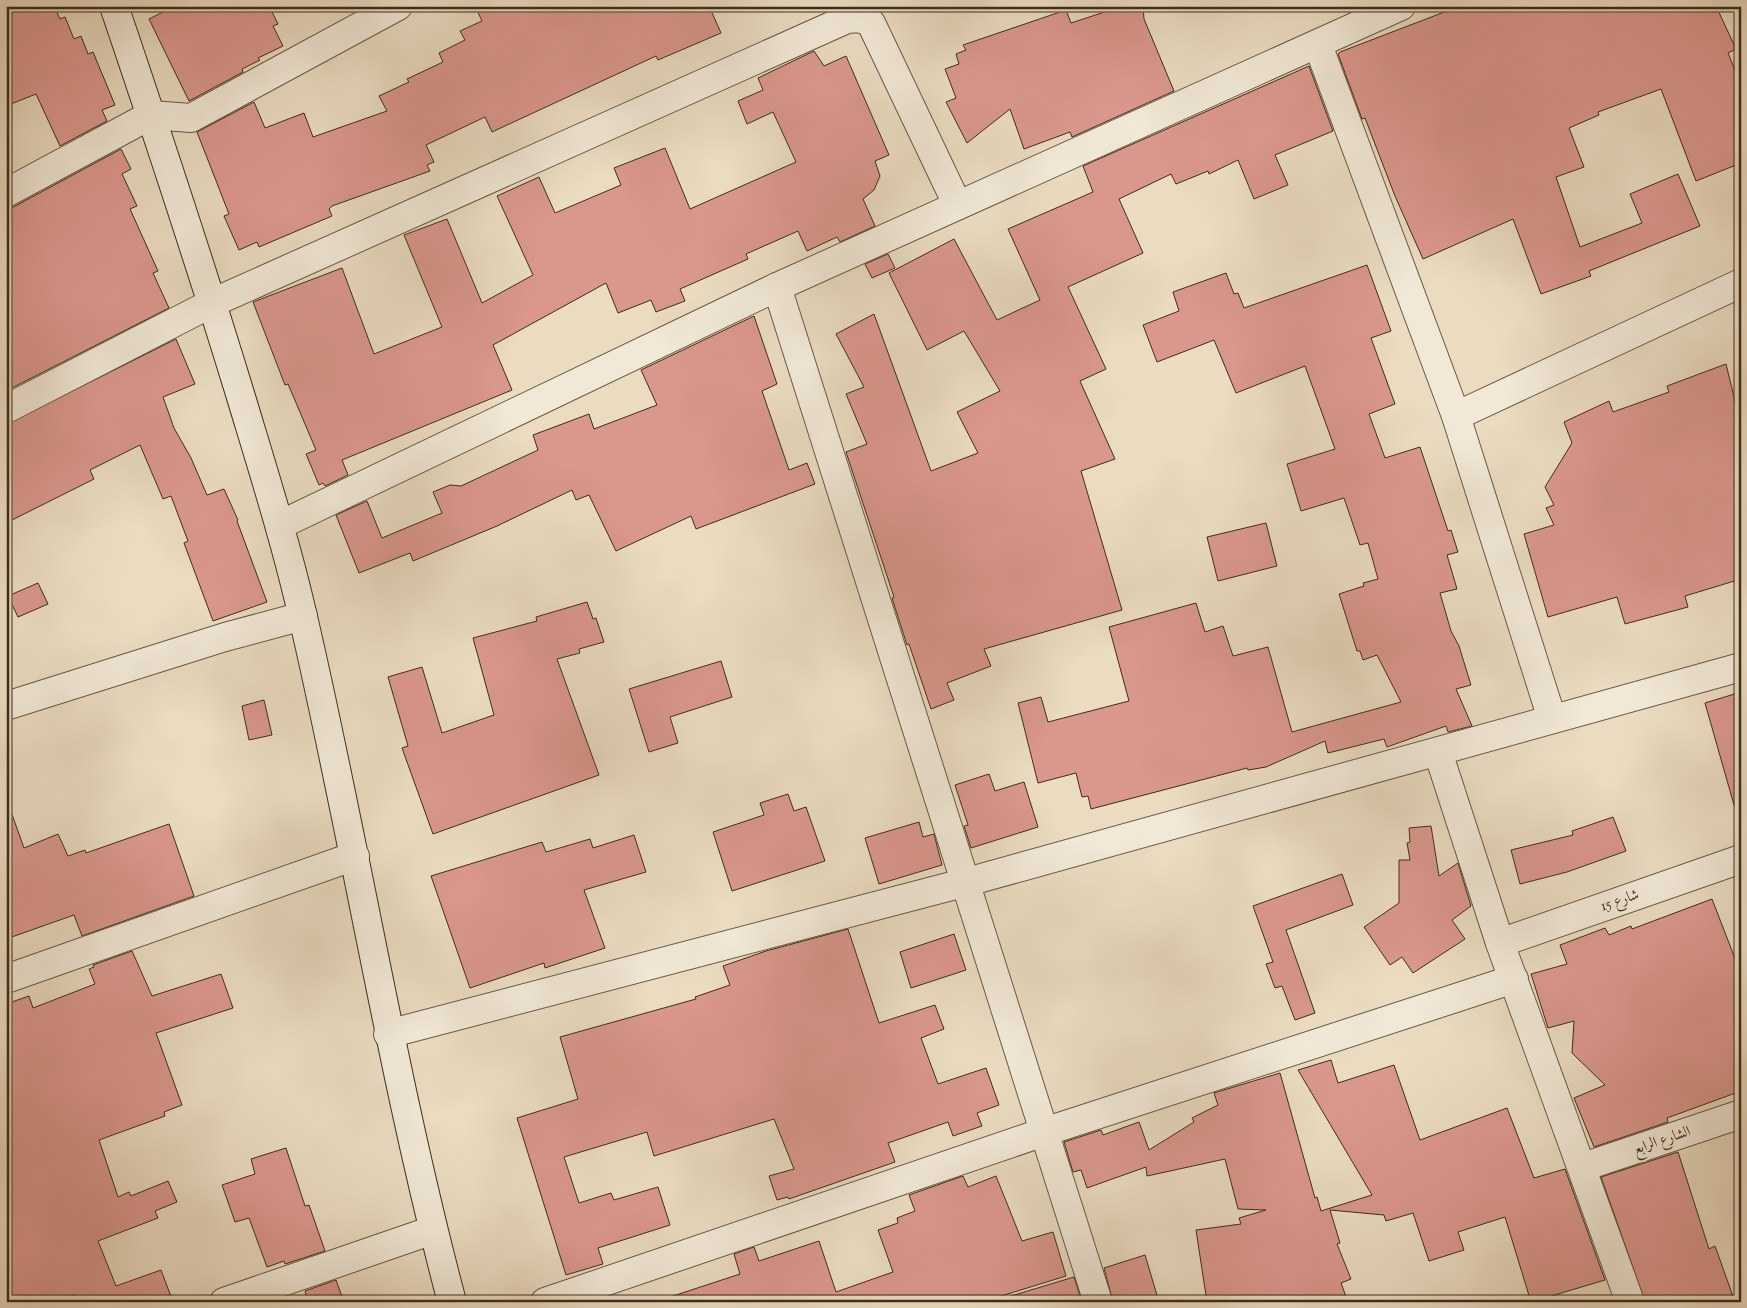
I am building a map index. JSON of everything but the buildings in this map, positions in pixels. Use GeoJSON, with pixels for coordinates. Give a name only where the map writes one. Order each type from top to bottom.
{"type":"FeatureCollection","features":[{"type":"Feature","properties":{"kind":"street"},"geometry":{"type":"LineString","coordinates":[[114,6],[212,302],[280,525],[303,616],[355,856],[388,1034],[433,1230],[452,1302]]}},
{"type":"Feature","properties":{"kind":"street"},"geometry":{"type":"LineString","coordinates":[[6,192],[151,115],[191,118],[398,6]]}},
{"type":"Feature","properties":{"kind":"street"},"geometry":{"type":"LineString","coordinates":[[280,525],[777,287],[957,204],[1318,45],[1398,7]]}},
{"type":"Feature","properties":{"kind":"street"},"geometry":{"type":"LineString","coordinates":[[6,409],[212,302],[847,19],[860,18],[871,24],[957,204]]}},
{"type":"Feature","properties":{"kind":"street"},"geometry":{"type":"LineString","coordinates":[[1318,45],[1456,416],[1552,719]]}},
{"type":"Feature","properties":{"kind":"street"},"geometry":{"type":"LineString","coordinates":[[1456,416],[1741,283]]}},
{"type":"Feature","properties":{"kind":"street"},"geometry":{"type":"LineString","coordinates":[[777,287],[967,882],[1098,1302]]}},
{"type":"Feature","properties":{"kind":"street"},"geometry":{"type":"LineString","coordinates":[[6,706],[225,637],[303,616]]}},
{"type":"Feature","properties":{"kind":"street"},"geometry":{"type":"LineString","coordinates":[[388,1034],[967,882],[1741,667]]}},
{"type":"Feature","properties":{"kind":"street"},"geometry":{"type":"LineString","coordinates":[[1438,752],[1500,943],[1583,1167],[1630,1302]]}},
{"type":"Feature","properties":{"kind":"street"},"geometry":{"type":"LineString","coordinates":[[6,979],[355,856]]}},
{"type":"Feature","properties":{"kind":"street","name":"شارع 15"},"geometry":{"type":"LineString","coordinates":[[1500,943],[1741,860]]}},
{"type":"Feature","properties":{"kind":"street"},"geometry":{"type":"LineString","coordinates":[[545,1302],[1044,1132],[1514,979]]}},
{"type":"Feature","properties":{"kind":"street","name":"الشارع الرابع"},"geometry":{"type":"LineString","coordinates":[[1583,1167],[1741,1114]]}},
{"type":"Feature","properties":{"kind":"street"},"geometry":{"type":"LineString","coordinates":[[224,1302],[433,1230]]}}]}
